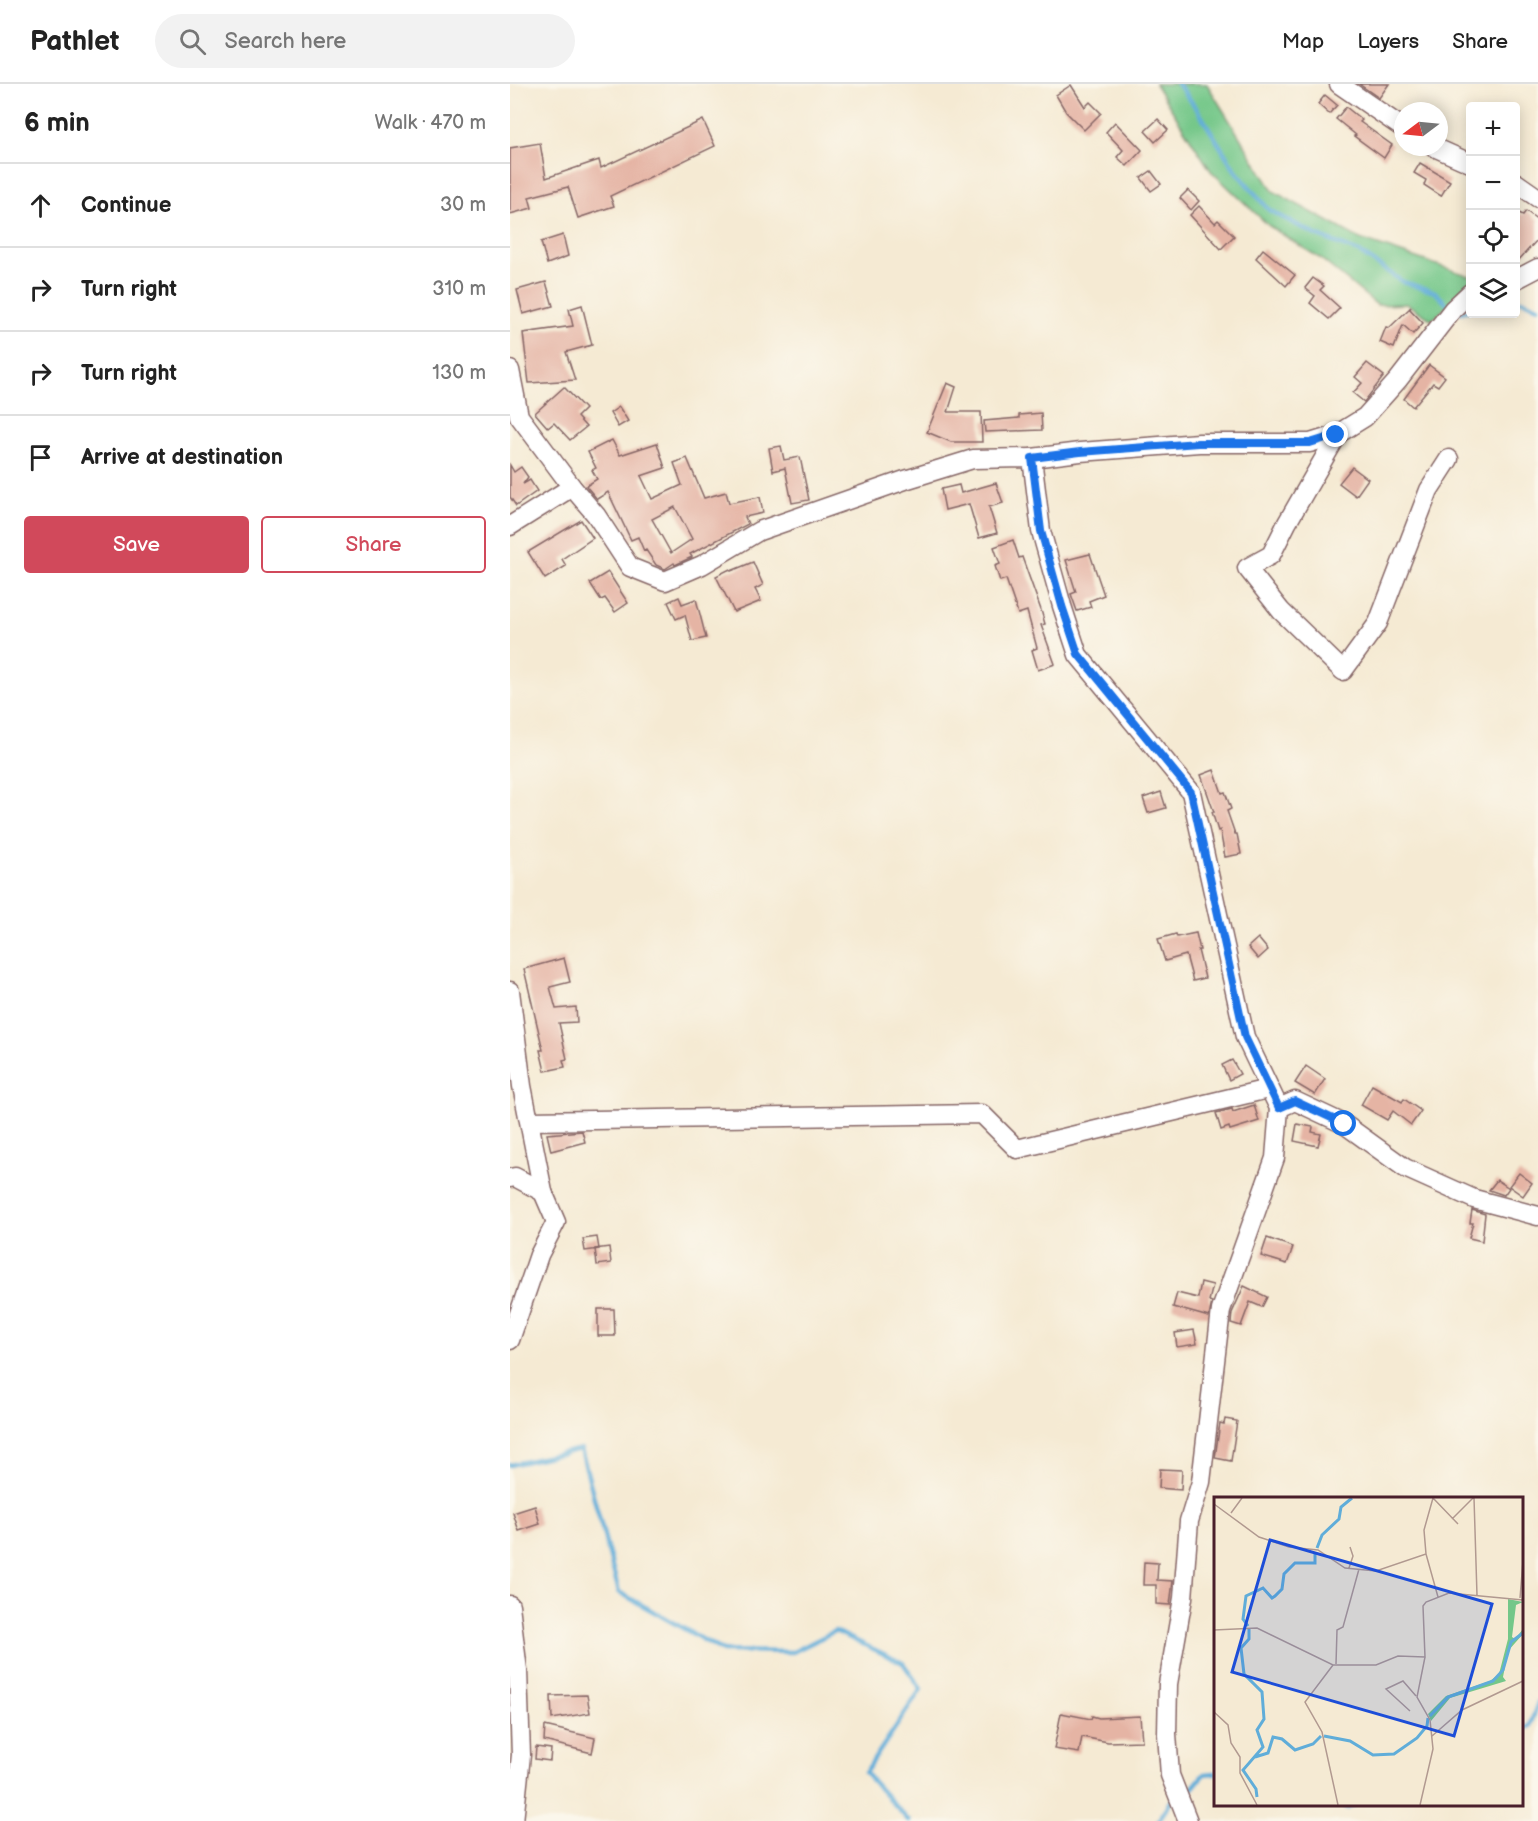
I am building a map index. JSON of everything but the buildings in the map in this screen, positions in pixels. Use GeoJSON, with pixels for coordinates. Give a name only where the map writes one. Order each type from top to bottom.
{"type":"FeatureCollection","features":[{"type":"Feature","properties":{"kind":"street"},"geometry":{"type":"LineString","coordinates":[[1339,84],[1394,122]]}},
{"type":"Feature","properties":{"kind":"street"},"geometry":{"type":"LineString","coordinates":[[1448,154],[1466,162]]}},
{"type":"Feature","properties":{"kind":"street"},"geometry":{"type":"LineString","coordinates":[[1520,185],[1538,198]]}},
{"type":"Feature","properties":{"kind":"street"},"geometry":{"type":"LineString","coordinates":[[1520,277],[1538,268]]}},
{"type":"Feature","properties":{"kind":"street"},"geometry":{"type":"LineString","coordinates":[[510,370],[519,416],[572,488],[596,515],[630,567],[665,581],[702,565],[759,531],[973,459],[1032,458],[1198,443],[1310,443],[1338,434],[1365,417],[1398,380],[1453,309],[1466,297]]}},
{"type":"Feature","properties":{"kind":"street"},"geometry":{"type":"LineString","coordinates":[[1338,434],[1287,522],[1271,555],[1247,568],[1281,611],[1343,671],[1377,623],[1429,490],[1449,459]]}},
{"type":"Feature","properties":{"kind":"street"},"geometry":{"type":"LineString","coordinates":[[1032,458],[1041,531],[1078,654],[1191,792],[1245,1037],[1279,1108],[1275,1158],[1221,1310],[1201,1482],[1190,1521],[1183,1598],[1168,1684],[1167,1734],[1170,1775],[1188,1821]]}},
{"type":"Feature","properties":{"kind":"street"},"geometry":{"type":"LineString","coordinates":[[510,526],[572,488]]}},
{"type":"Feature","properties":{"kind":"street"},"geometry":{"type":"LineString","coordinates":[[510,991],[522,1086],[543,1192],[556,1222],[539,1255],[510,1340]]}},
{"type":"Feature","properties":{"kind":"street"},"geometry":{"type":"LineString","coordinates":[[530,1121],[982,1114],[1017,1149],[1268,1089]]}},
{"type":"Feature","properties":{"kind":"street"},"geometry":{"type":"LineString","coordinates":[[1279,1108],[1295,1101],[1344,1124],[1405,1168],[1474,1199],[1538,1216]]}},
{"type":"Feature","properties":{"kind":"street"},"geometry":{"type":"LineString","coordinates":[[510,1178],[514,1177],[543,1192]]}},
{"type":"Feature","properties":{"kind":"street"},"geometry":{"type":"LineString","coordinates":[[510,1605],[518,1671],[521,1755],[514,1821]]}},
{"type":"Feature","properties":{"kind":"green space"},"geometry":{"type":"Polygon","coordinates":[[[1155,84],[1207,84],[1273,191],[1360,239],[1466,275],[1466,290],[1432,320],[1407,304],[1377,305],[1321,259],[1269,226],[1211,171],[1155,84]]]}},
{"type":"Feature","properties":{"kind":"waterway"},"geometry":{"type":"LineString","coordinates":[[1178,84],[1197,109],[1235,170],[1269,210],[1316,235],[1359,252],[1403,282],[1435,292],[1446,303]]}},
{"type":"Feature","properties":{"kind":"waterway"},"geometry":{"type":"LineString","coordinates":[[1520,300],[1538,307]]}},
{"type":"Feature","properties":{"kind":"waterway"},"geometry":{"type":"LineString","coordinates":[[1461,312],[1466,311]]}},
{"type":"Feature","properties":{"kind":"waterway"},"geometry":{"type":"LineString","coordinates":[[510,1465],[581,1449],[619,1592],[723,1651],[793,1652],[835,1631],[903,1663],[921,1689],[865,1773],[909,1821]]}},
{"type":"Feature","properties":{"kind":"waterway"},"geometry":{"type":"LineString","coordinates":[[1523,1729],[1530,1726],[1538,1702]]}},
{"type":"Feature","properties":{"kind":"waterway"},"geometry":{"type":"LineString","coordinates":[[1190,1791],[1204,1774],[1214,1773]]}},
{"type":"Feature","properties":{"kind":"waterway"},"geometry":{"type":"LineString","coordinates":[[1158,1821],[1172,1800]]}},
{"type":"Feature","properties":{"kind":"waterway"},"geometry":{"type":"LineString","coordinates":[[1344,1806],[1348,1808],[1352,1806]]}},
{"type":"Feature","properties":{"kind":"route"},"geometry":{"type":"LineString","coordinates":[[1336,435],[1310,443],[1198,443],[1032,458],[1041,531],[1078,654],[1191,792],[1245,1037],[1260,1072],[1279,1108],[1295,1101],[1344,1124]]}}]}
